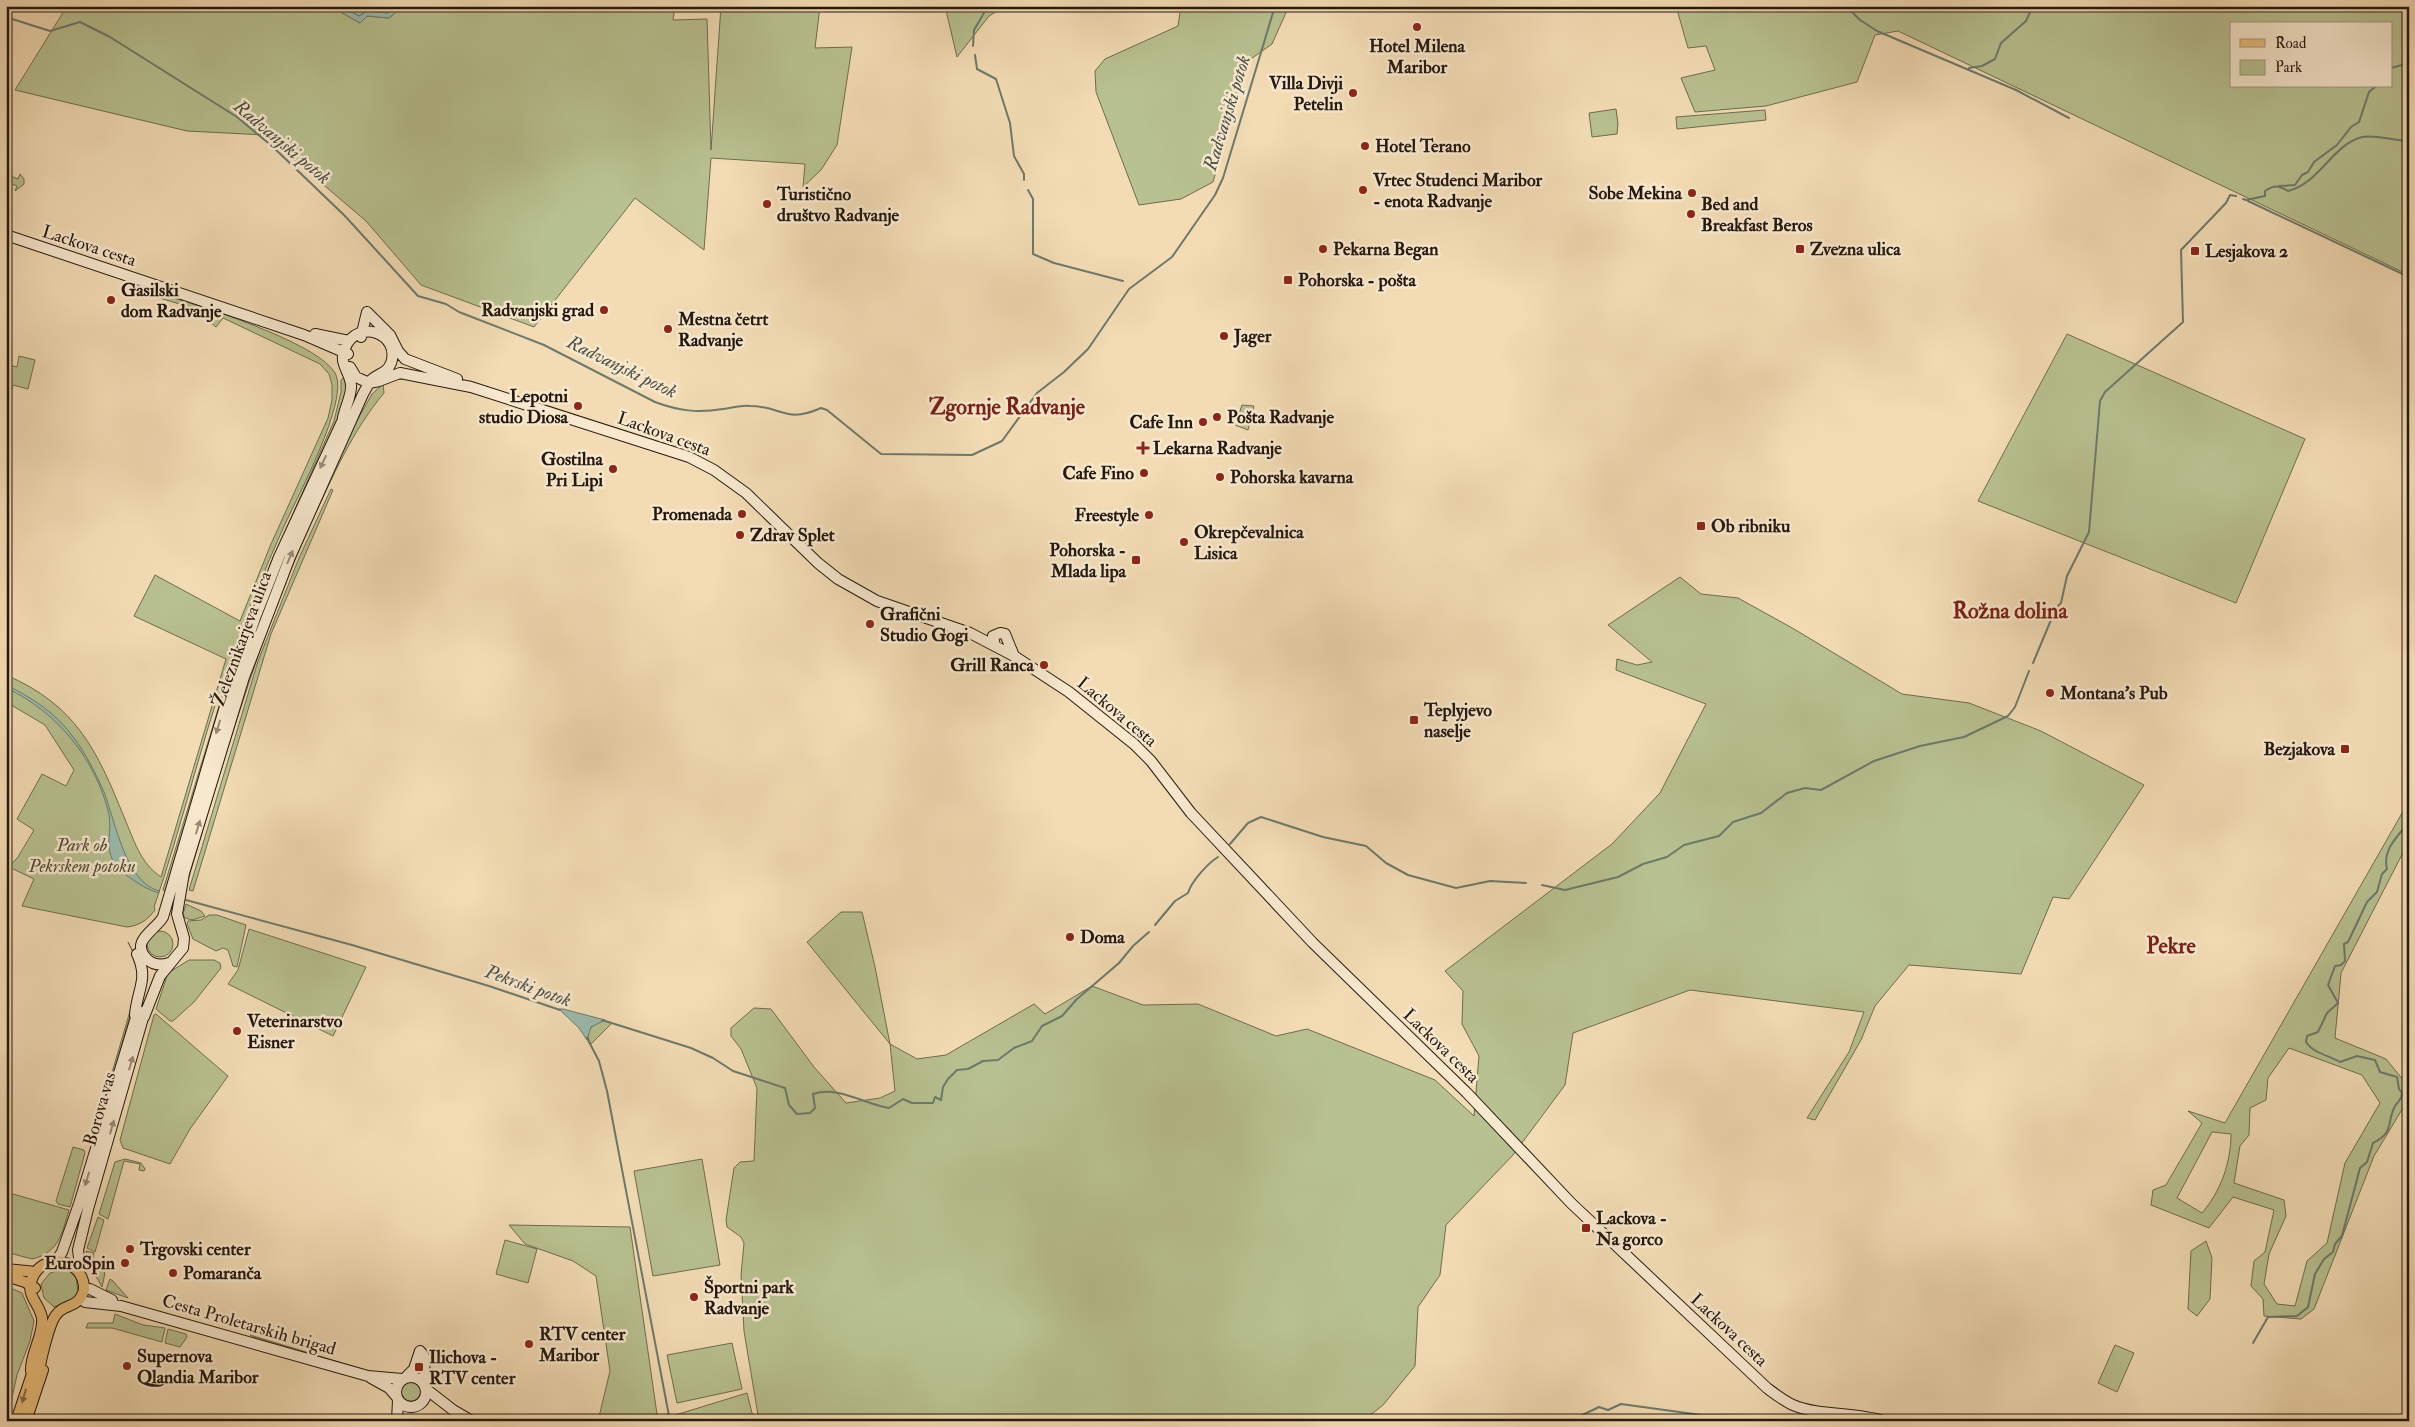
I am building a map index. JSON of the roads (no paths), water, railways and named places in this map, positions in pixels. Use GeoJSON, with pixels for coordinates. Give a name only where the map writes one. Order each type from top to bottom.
{"type":"FeatureCollection","features":[{"type":"Feature","properties":{"kind":"main road"},"geometry":{"type":"LineString","coordinates":[[32,1288],[41,1274],[68,1263]]}},
{"type":"Feature","properties":{"kind":"main road"},"geometry":{"type":"LineString","coordinates":[[32,1288],[36,1272],[46,1264],[68,1263],[80,1272],[87,1287],[85,1302],[77,1310],[52,1313]]}},
{"type":"Feature","properties":{"kind":"main road"},"geometry":{"type":"LineString","coordinates":[[6,1269],[36,1272]]}},
{"type":"Feature","properties":{"kind":"main road"},"geometry":{"type":"LineString","coordinates":[[6,1278],[32,1288],[52,1313]]}},
{"type":"Feature","properties":{"kind":"main road"},"geometry":{"type":"LineString","coordinates":[[26,1421],[42,1325],[52,1313],[79,1300],[87,1287]]}},
{"type":"Feature","properties":{"kind":"main road"},"geometry":{"type":"LineString","coordinates":[[16,1421],[35,1373],[39,1370],[52,1313]]}},
{"type":"Feature","properties":{"kind":"street","name":"Lackova cesta"},"geometry":{"type":"LineString","coordinates":[[6,236],[304,335]]}},
{"type":"Feature","properties":{"kind":"street"},"geometry":{"type":"LineString","coordinates":[[347,421],[355,379],[352,343],[367,312],[407,367],[453,383]]}},
{"type":"Feature","properties":{"kind":"street"},"geometry":{"type":"LineString","coordinates":[[352,343],[316,334],[304,335],[306,340],[333,352],[352,343],[382,334]]}},
{"type":"Feature","properties":{"kind":"street"},"geometry":{"type":"LineString","coordinates":[[391,371],[394,351]]}},
{"type":"Feature","properties":{"kind":"street"},"geometry":{"type":"LineString","coordinates":[[394,351],[412,363],[460,380],[470,387]]}},
{"type":"Feature","properties":{"kind":"street"},"geometry":{"type":"LineString","coordinates":[[347,421],[374,382],[391,371],[453,383]]}},
{"type":"Feature","properties":{"kind":"street"},"geometry":{"type":"LineString","coordinates":[[355,379],[374,382]]}},
{"type":"Feature","properties":{"kind":"street","name":"Lackova cesta"},"geometry":{"type":"LineString","coordinates":[[453,383],[653,445],[701,463],[721,474],[746,493],[818,563],[838,579],[877,600],[940,621],[1001,646],[1069,692],[1134,744],[1151,761],[1191,813],[1313,944],[1467,1093],[1571,1203],[1767,1388],[1792,1405],[1802,1408],[1850,1413],[1883,1421]]}},
{"type":"Feature","properties":{"kind":"street","name":"Železnikarjeva ulica"},"geometry":{"type":"LineString","coordinates":[[172,896],[179,858],[228,693],[255,618],[280,557],[347,421]]}},
{"type":"Feature","properties":{"kind":"street","name":"Železnikarjeva ulica"},"geometry":{"type":"LineString","coordinates":[[172,896],[184,873],[241,686],[261,629],[347,421]]}},
{"type":"Feature","properties":{"kind":"street"},"geometry":{"type":"LineString","coordinates":[[940,621],[996,634],[1005,634],[1001,646]]}},
{"type":"Feature","properties":{"kind":"street"},"geometry":{"type":"LineString","coordinates":[[140,1016],[145,962],[138,946],[142,928],[157,921],[172,896]]}},
{"type":"Feature","properties":{"kind":"street"},"geometry":{"type":"LineString","coordinates":[[172,896],[172,925],[181,941]]}},
{"type":"Feature","properties":{"kind":"street"},"geometry":{"type":"LineString","coordinates":[[140,1016],[164,964],[174,954],[181,941],[183,933],[177,919],[172,896]]}},
{"type":"Feature","properties":{"kind":"street"},"geometry":{"type":"LineString","coordinates":[[157,921],[172,925]]}},
{"type":"Feature","properties":{"kind":"street"},"geometry":{"type":"LineString","coordinates":[[145,962],[164,964]]}},
{"type":"Feature","properties":{"kind":"street","name":"Borova vas"},"geometry":{"type":"LineString","coordinates":[[84,1207],[140,1016]]}},
{"type":"Feature","properties":{"kind":"street"},"geometry":{"type":"LineString","coordinates":[[68,1263],[77,1220],[84,1207]]}},
{"type":"Feature","properties":{"kind":"street"},"geometry":{"type":"LineString","coordinates":[[68,1263],[78,1250],[84,1207]]}},
{"type":"Feature","properties":{"kind":"street"},"geometry":{"type":"LineString","coordinates":[[87,1287],[116,1301],[121,1306]]}},
{"type":"Feature","properties":{"kind":"street"},"geometry":{"type":"LineString","coordinates":[[85,1302],[121,1306]]}},
{"type":"Feature","properties":{"kind":"street","name":"Cesta Proletarskih brigad"},"geometry":{"type":"LineString","coordinates":[[121,1306],[368,1376]]}},
{"type":"Feature","properties":{"kind":"street"},"geometry":{"type":"LineString","coordinates":[[397,1421],[396,1387],[414,1370],[420,1351],[424,1356],[425,1399],[403,1421]]}},
{"type":"Feature","properties":{"kind":"street"},"geometry":{"type":"LineString","coordinates":[[368,1376],[417,1377],[453,1410],[472,1421]]}},
{"type":"Feature","properties":{"kind":"street"},"geometry":{"type":"LineString","coordinates":[[368,1376],[389,1388],[404,1406],[429,1404],[453,1410]]}},
{"type":"Feature","properties":{"kind":"water"},"geometry":{"type":"Polygon","coordinates":[[[330,6],[403,6],[389,18],[367,16],[360,23],[330,6]]]}},
{"type":"Feature","properties":{"kind":"water"},"geometry":{"type":"Polygon","coordinates":[[[6,685],[44,707],[60,721],[74,738],[83,751],[104,792],[117,833],[130,863],[138,876],[147,885],[159,891],[159,893],[133,880],[120,870],[113,861],[109,850],[109,815],[103,795],[85,757],[58,724],[25,698],[6,688],[6,685]]]}},
{"type":"Feature","properties":{"kind":"water"},"geometry":{"type":"Polygon","coordinates":[[[559,1009],[605,1020],[591,1027],[587,1040],[579,1028],[559,1009]]]}},
{"type":"Feature","properties":{"kind":"waterway"},"geometry":{"type":"LineString","coordinates":[[973,46],[974,30],[988,6]]}},
{"type":"Feature","properties":{"kind":"waterway","name":"Radvanjski potok"},"geometry":{"type":"LineString","coordinates":[[6,17],[50,31],[80,22],[110,37],[237,117],[272,146],[345,216],[418,296],[446,304],[459,312],[544,345],[655,402],[672,407],[705,411],[747,406],[761,407],[791,414],[809,413],[821,408],[827,410],[881,454],[972,455],[1002,441],[1037,393],[1064,372],[1088,349],[1129,289],[1172,257],[1215,195],[1223,178],[1275,6]]}},
{"type":"Feature","properties":{"kind":"waterway"},"geometry":{"type":"LineString","coordinates":[[1846,6],[1860,20],[1877,31],[2016,90],[2069,118]]}},
{"type":"Feature","properties":{"kind":"waterway"},"geometry":{"type":"LineString","coordinates":[[1969,68],[1982,66],[1995,59],[2001,43],[2026,21],[2033,6]]}},
{"type":"Feature","properties":{"kind":"waterway"},"geometry":{"type":"LineString","coordinates":[[975,55],[977,69],[996,79],[1010,123],[1014,156],[1024,174],[1024,180]]}},
{"type":"Feature","properties":{"kind":"waterway"},"geometry":{"type":"LineString","coordinates":[[2392,68],[2402,65],[2409,57]]}},
{"type":"Feature","properties":{"kind":"waterway"},"geometry":{"type":"LineString","coordinates":[[2279,186],[2295,185],[2302,175],[2308,172],[2314,162],[2337,145],[2351,127],[2359,122],[2369,92],[2374,88]]}},
{"type":"Feature","properties":{"kind":"waterway"},"geometry":{"type":"LineString","coordinates":[[2243,199],[2265,196],[2265,191],[2274,187],[2288,191],[2299,187],[2318,173],[2342,148],[2362,137],[2372,136],[2409,141]]}},
{"type":"Feature","properties":{"kind":"waterway"},"geometry":{"type":"LineString","coordinates":[[1028,190],[1033,199],[1033,254],[1054,263],[1123,281]]}},
{"type":"Feature","properties":{"kind":"waterway"},"geometry":{"type":"LineString","coordinates":[[2033,663],[2056,608],[2061,603],[2067,576],[2089,532],[2100,401],[2105,392],[2183,322],[2181,250],[2226,203],[2230,195],[2236,196]]}},
{"type":"Feature","properties":{"kind":"waterway"},"geometry":{"type":"LineString","coordinates":[[2248,201],[2409,277]]}},
{"type":"Feature","properties":{"kind":"waterway"},"geometry":{"type":"LineString","coordinates":[[1542,885],[1565,890],[1618,877],[1643,864],[1667,857],[1684,845],[1719,836],[1733,822],[1761,813],[1787,793],[1805,788],[1821,790],[1874,761],[1920,746],[1964,737],[2008,716],[2015,707],[2029,671]]}},
{"type":"Feature","properties":{"kind":"waterway"},"geometry":{"type":"LineString","coordinates":[[1230,844],[1248,823],[1261,817],[1323,837],[1366,846],[1386,863],[1408,875],[1456,888],[1490,881],[1526,883]]}},
{"type":"Feature","properties":{"kind":"waterway"},"geometry":{"type":"LineString","coordinates":[[2253,1343],[2268,1317],[2297,1316],[2308,1307],[2315,1274],[2324,1259],[2333,1252],[2335,1244],[2342,1236],[2360,1168],[2367,1162],[2373,1143],[2380,1139],[2387,1131],[2392,1112],[2401,1097],[2402,1093],[2399,1089],[2397,1077],[2380,1072],[2375,1060],[2357,1056],[2340,1062],[2317,1051],[2306,1042],[2307,1036],[2318,1032],[2327,1013],[2338,1003],[2328,985],[2335,966],[2341,965],[2345,961],[2344,944],[2348,942],[2367,902],[2377,892],[2382,874],[2387,869],[2387,856],[2395,838],[2409,822]]}},
{"type":"Feature","properties":{"kind":"waterway"},"geometry":{"type":"LineString","coordinates":[[1155,925],[1175,901],[1188,893],[1200,873],[1218,857]]}},
{"type":"Feature","properties":{"kind":"waterway","name":"Pekrski potok"},"geometry":{"type":"LineString","coordinates":[[186,900],[352,945],[489,986],[560,1010]]}},
{"type":"Feature","properties":{"kind":"waterway"},"geometry":{"type":"LineString","coordinates":[[602,1020],[691,1048],[713,1058],[733,1071],[785,1088],[789,1105],[797,1114],[810,1113],[815,1108],[813,1094],[822,1092],[841,1093],[889,1108],[903,1099],[912,1103],[933,1103],[935,1097],[941,1100],[943,1087],[957,1070],[968,1069],[983,1061],[998,1060],[1014,1048],[1032,1041],[1042,1026],[1062,1016],[1077,999],[1119,963],[1133,946],[1149,932]]}},
{"type":"Feature","properties":{"kind":"waterway","name":"Pekrski potok"},"geometry":{"type":"LineString","coordinates":[[587,1038],[599,1061],[607,1091],[670,1421]]}},
{"type":"Feature","properties":{"kind":"waterway","name":"Pekrski potok"},"geometry":{"type":"LineString","coordinates":[[1570,1421],[1599,1407],[1608,1410],[1621,1404],[1701,1415],[1758,1416],[1803,1421]]}},
{"type":"Feature","properties":{"kind":"place","name":"Hotel Milena Maribor"},"geometry":{"type":"Point","coordinates":[1417,27]}},
{"type":"Feature","properties":{"kind":"place","name":"Villa Divji Petelin"},"geometry":{"type":"Point","coordinates":[1353,93]}},
{"type":"Feature","properties":{"kind":"place","name":"Hotel Terano"},"geometry":{"type":"Point","coordinates":[1365,146]}},
{"type":"Feature","properties":{"kind":"place","name":"Vrtec Studenci Maribor - enota Radvanje"},"geometry":{"type":"Point","coordinates":[1363,190]}},
{"type":"Feature","properties":{"kind":"place","name":"Sobe Mekina"},"geometry":{"type":"Point","coordinates":[1692,193]}},
{"type":"Feature","properties":{"kind":"place","name":"Turistično društvo Radvanje"},"geometry":{"type":"Point","coordinates":[767,204]}},
{"type":"Feature","properties":{"kind":"place","name":"Bed and Breakfast Beros"},"geometry":{"type":"Point","coordinates":[1691,214]}},
{"type":"Feature","properties":{"kind":"place","name":"Pekarna Began"},"geometry":{"type":"Point","coordinates":[1323,249]}},
{"type":"Feature","properties":{"kind":"place","name":"Zvezna ulica"},"geometry":{"type":"Point","coordinates":[1800,249]}},
{"type":"Feature","properties":{"kind":"place","name":"Lesjakova 2"},"geometry":{"type":"Point","coordinates":[2195,251]}},
{"type":"Feature","properties":{"kind":"place","name":"Pohorska - pošta"},"geometry":{"type":"Point","coordinates":[1288,280]}},
{"type":"Feature","properties":{"kind":"place","name":"Gasilski dom Radvanje"},"geometry":{"type":"Point","coordinates":[111,300]}},
{"type":"Feature","properties":{"kind":"place","name":"Radvanjski grad"},"geometry":{"type":"Point","coordinates":[604,310]}},
{"type":"Feature","properties":{"kind":"place","name":"Mestna četrt Radvanje"},"geometry":{"type":"Point","coordinates":[668,329]}},
{"type":"Feature","properties":{"kind":"place","name":"Jager"},"geometry":{"type":"Point","coordinates":[1224,336]}},
{"type":"Feature","properties":{"kind":"place","name":"Lepotni studio Diosa"},"geometry":{"type":"Point","coordinates":[578,406]}},
{"type":"Feature","properties":{"kind":"place","name":"Pošta Radvanje"},"geometry":{"type":"Point","coordinates":[1217,417]}},
{"type":"Feature","properties":{"kind":"place","name":"Cafe Inn"},"geometry":{"type":"Point","coordinates":[1203,422]}},
{"type":"Feature","properties":{"kind":"place","name":"Lekarna Radvanje"},"geometry":{"type":"Point","coordinates":[1143,448]}},
{"type":"Feature","properties":{"kind":"place","name":"Gostilna Pri Lipi"},"geometry":{"type":"Point","coordinates":[613,469]}},
{"type":"Feature","properties":{"kind":"place","name":"Cafe Fino"},"geometry":{"type":"Point","coordinates":[1144,473]}},
{"type":"Feature","properties":{"kind":"place","name":"Pohorska kavarna"},"geometry":{"type":"Point","coordinates":[1220,477]}},
{"type":"Feature","properties":{"kind":"place","name":"Promenada"},"geometry":{"type":"Point","coordinates":[742,514]}},
{"type":"Feature","properties":{"kind":"place","name":"Freestyle"},"geometry":{"type":"Point","coordinates":[1149,515]}},
{"type":"Feature","properties":{"kind":"place","name":"Ob ribniku"},"geometry":{"type":"Point","coordinates":[1701,526]}},
{"type":"Feature","properties":{"kind":"place","name":"Zdrav Splet"},"geometry":{"type":"Point","coordinates":[740,535]}},
{"type":"Feature","properties":{"kind":"place","name":"Okrepčevalnica Lisica"},"geometry":{"type":"Point","coordinates":[1184,542]}},
{"type":"Feature","properties":{"kind":"place","name":"Pohorska - Mlada lipa"},"geometry":{"type":"Point","coordinates":[1136,560]}},
{"type":"Feature","properties":{"kind":"place","name":"Grafični Studio Gogi"},"geometry":{"type":"Point","coordinates":[870,624]}},
{"type":"Feature","properties":{"kind":"place","name":"Grill Ranca"},"geometry":{"type":"Point","coordinates":[1044,665]}},
{"type":"Feature","properties":{"kind":"place","name":"Montana's Pub"},"geometry":{"type":"Point","coordinates":[2050,693]}},
{"type":"Feature","properties":{"kind":"place","name":"Teplyjevo naselje"},"geometry":{"type":"Point","coordinates":[1414,720]}},
{"type":"Feature","properties":{"kind":"place","name":"Bezjakova"},"geometry":{"type":"Point","coordinates":[2345,749]}},
{"type":"Feature","properties":{"kind":"place","name":"Doma"},"geometry":{"type":"Point","coordinates":[1070,937]}},
{"type":"Feature","properties":{"kind":"place","name":"Veterinarstvo Eisner"},"geometry":{"type":"Point","coordinates":[237,1031]}},
{"type":"Feature","properties":{"kind":"place","name":"Lackova - Na gorco"},"geometry":{"type":"Point","coordinates":[1586,1228]}},
{"type":"Feature","properties":{"kind":"place","name":"Trgovski center"},"geometry":{"type":"Point","coordinates":[130,1249]}},
{"type":"Feature","properties":{"kind":"place","name":"EuroSpin"},"geometry":{"type":"Point","coordinates":[125,1263]}},
{"type":"Feature","properties":{"kind":"place","name":"Pomaranča"},"geometry":{"type":"Point","coordinates":[173,1273]}},
{"type":"Feature","properties":{"kind":"place","name":"Športni park Radvanje"},"geometry":{"type":"Point","coordinates":[694,1297]}},
{"type":"Feature","properties":{"kind":"place","name":"RTV center Maribor"},"geometry":{"type":"Point","coordinates":[529,1344]}},
{"type":"Feature","properties":{"kind":"place","name":"Supernova Qlandia Maribor"},"geometry":{"type":"Point","coordinates":[127,1366]}},
{"type":"Feature","properties":{"kind":"place","name":"Ilichova - RTV center"},"geometry":{"type":"Point","coordinates":[419,1367]}},
{"type":"Feature","properties":{"kind":"district","name":"Zgornje Radvanje"},"geometry":{"type":"Point","coordinates":[1007,407]}},
{"type":"Feature","properties":{"kind":"district","name":"Rožna dolina"},"geometry":{"type":"Point","coordinates":[2010,611]}},
{"type":"Feature","properties":{"kind":"district","name":"Pekre"},"geometry":{"type":"Point","coordinates":[2171,946]}},
{"type":"Feature","properties":{"kind":"park label","name":"Park ob Pekrskem potoku"},"geometry":{"type":"Point","coordinates":[82,855]}}]}
